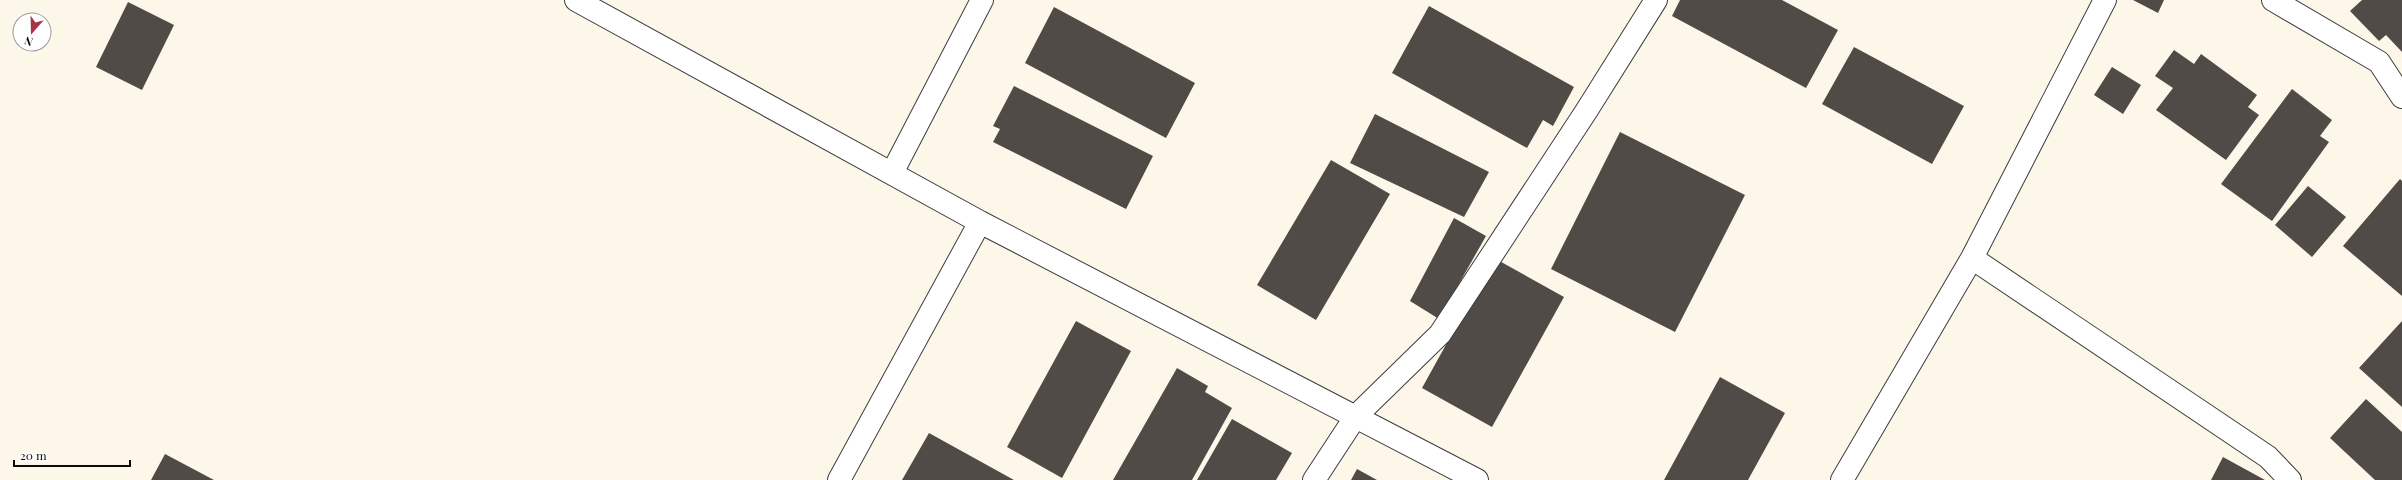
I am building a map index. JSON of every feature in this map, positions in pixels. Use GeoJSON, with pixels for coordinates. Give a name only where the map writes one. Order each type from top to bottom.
{"type":"FeatureCollection","features":[{"type":"Feature","properties":{"kind":"street"},"geometry":{"type":"LineString","coordinates":[[576,0],[980,222],[1477,480]]}},
{"type":"Feature","properties":{"kind":"street"},"geometry":{"type":"LineString","coordinates":[[892,173],[982,0]]}},
{"type":"Feature","properties":{"kind":"street"},"geometry":{"type":"LineString","coordinates":[[1314,480],[1356,416],[1440,334],[1587,110],[1656,0]]}},
{"type":"Feature","properties":{"kind":"street"},"geometry":{"type":"LineString","coordinates":[[1842,480],[1972,258],[2105,0]]}},
{"type":"Feature","properties":{"kind":"street"},"geometry":{"type":"LineString","coordinates":[[2273,0],[2379,62],[2402,96]]}},
{"type":"Feature","properties":{"kind":"street"},"geometry":{"type":"LineString","coordinates":[[839,480],[980,222]]}},
{"type":"Feature","properties":{"kind":"street"},"geometry":{"type":"LineString","coordinates":[[1972,258],[2268,457],[2290,480]]}},
{"type":"Feature","properties":{"kind":"building"},"geometry":{"type":"Polygon","coordinates":[[[1680,0],[1782,0],[1838,30],[1806,88],[1672,16],[1680,0]]]}},
{"type":"Feature","properties":{"kind":"building"},"geometry":{"type":"Polygon","coordinates":[[[2133,0],[2164,0],[2158,13],[2133,0]]]}},
{"type":"Feature","properties":{"kind":"building"},"geometry":{"type":"Polygon","coordinates":[[[2362,0],[2402,0],[2402,52],[2386,35],[2379,41],[2350,11],[2362,0]]]}},
{"type":"Feature","properties":{"kind":"building"},"geometry":{"type":"Polygon","coordinates":[[[128,2],[174,25],[142,90],[96,67],[128,2]]]}},
{"type":"Feature","properties":{"kind":"building"},"geometry":{"type":"Polygon","coordinates":[[[1429,6],[1574,87],[1553,126],[1543,120],[1527,148],[1392,73],[1429,6]]]}},
{"type":"Feature","properties":{"kind":"building"},"geometry":{"type":"Polygon","coordinates":[[[1054,7],[1195,83],[1166,138],[1025,63],[1054,7]]]}},
{"type":"Feature","properties":{"kind":"building"},"geometry":{"type":"Polygon","coordinates":[[[1854,47],[1964,106],[1932,164],[1822,104],[1854,47]]]}},
{"type":"Feature","properties":{"kind":"building"},"geometry":{"type":"Polygon","coordinates":[[[2174,50],[2194,64],[2201,54],[2257,95],[2248,107],[2259,115],[2226,160],[2156,110],[2173,88],[2155,76],[2174,50]]]}},
{"type":"Feature","properties":{"kind":"building"},"geometry":{"type":"Polygon","coordinates":[[[2112,67],[2141,85],[2123,114],[2094,95],[2112,67]]]}},
{"type":"Feature","properties":{"kind":"building"},"geometry":{"type":"Polygon","coordinates":[[[1014,86],[1153,156],[1126,209],[993,142],[1000,129],[993,126],[1014,86]]]}},
{"type":"Feature","properties":{"kind":"building"},"geometry":{"type":"Polygon","coordinates":[[[2292,89],[2332,120],[2320,136],[2329,142],[2272,221],[2221,184],[2292,89]]]}},
{"type":"Feature","properties":{"kind":"building"},"geometry":{"type":"Polygon","coordinates":[[[1375,114],[1489,172],[1464,217],[1350,163],[1375,114]]]}},
{"type":"Feature","properties":{"kind":"building"},"geometry":{"type":"Polygon","coordinates":[[[1620,132],[1745,195],[1675,332],[1551,269],[1620,132]]]}},
{"type":"Feature","properties":{"kind":"building"},"geometry":{"type":"Polygon","coordinates":[[[1331,160],[1390,194],[1316,320],[1257,285],[1331,160]]]}},
{"type":"Feature","properties":{"kind":"building"},"geometry":{"type":"Polygon","coordinates":[[[2400,179],[2402,181],[2402,296],[2343,246],[2400,179]]]}},
{"type":"Feature","properties":{"kind":"building"},"geometry":{"type":"Polygon","coordinates":[[[2308,186],[2346,217],[2312,257],[2275,225],[2308,186]]]}},
{"type":"Feature","properties":{"kind":"building"},"geometry":{"type":"Polygon","coordinates":[[[1454,218],[1486,236],[1439,319],[1410,301],[1454,218]]]}},
{"type":"Feature","properties":{"kind":"building"},"geometry":{"type":"Polygon","coordinates":[[[1494,258],[1564,297],[1492,427],[1422,388],[1494,258]]]}},
{"type":"Feature","properties":{"kind":"building"},"geometry":{"type":"Polygon","coordinates":[[[1076,321],[1131,351],[1062,478],[1007,447],[1076,321]]]}},
{"type":"Feature","properties":{"kind":"building"},"geometry":{"type":"Polygon","coordinates":[[[2402,321],[2402,407],[2359,368],[2402,321]]]}},
{"type":"Feature","properties":{"kind":"building"},"geometry":{"type":"Polygon","coordinates":[[[1177,368],[1208,386],[1205,392],[1232,408],[1192,480],[1113,480],[1177,368]]]}},
{"type":"Feature","properties":{"kind":"building"},"geometry":{"type":"Polygon","coordinates":[[[1720,377],[1785,413],[1748,480],[1664,480],[1720,377]]]}},
{"type":"Feature","properties":{"kind":"building"},"geometry":{"type":"Polygon","coordinates":[[[2366,399],[2402,432],[2402,480],[2375,480],[2330,438],[2366,399]]]}},
{"type":"Feature","properties":{"kind":"building"},"geometry":{"type":"Polygon","coordinates":[[[1232,419],[1292,453],[1276,480],[1197,480],[1232,419]]]}},
{"type":"Feature","properties":{"kind":"building"},"geometry":{"type":"Polygon","coordinates":[[[929,433],[1014,480],[902,480],[929,433]]]}},
{"type":"Feature","properties":{"kind":"building"},"geometry":{"type":"Polygon","coordinates":[[[165,454],[214,480],[151,480],[165,454]]]}},
{"type":"Feature","properties":{"kind":"building"},"geometry":{"type":"Polygon","coordinates":[[[2223,457],[2265,480],[2211,480],[2223,457]]]}},
{"type":"Feature","properties":{"kind":"building"},"geometry":{"type":"Polygon","coordinates":[[[1357,469],[1377,480],[1351,480],[1357,469]]]}}]}
